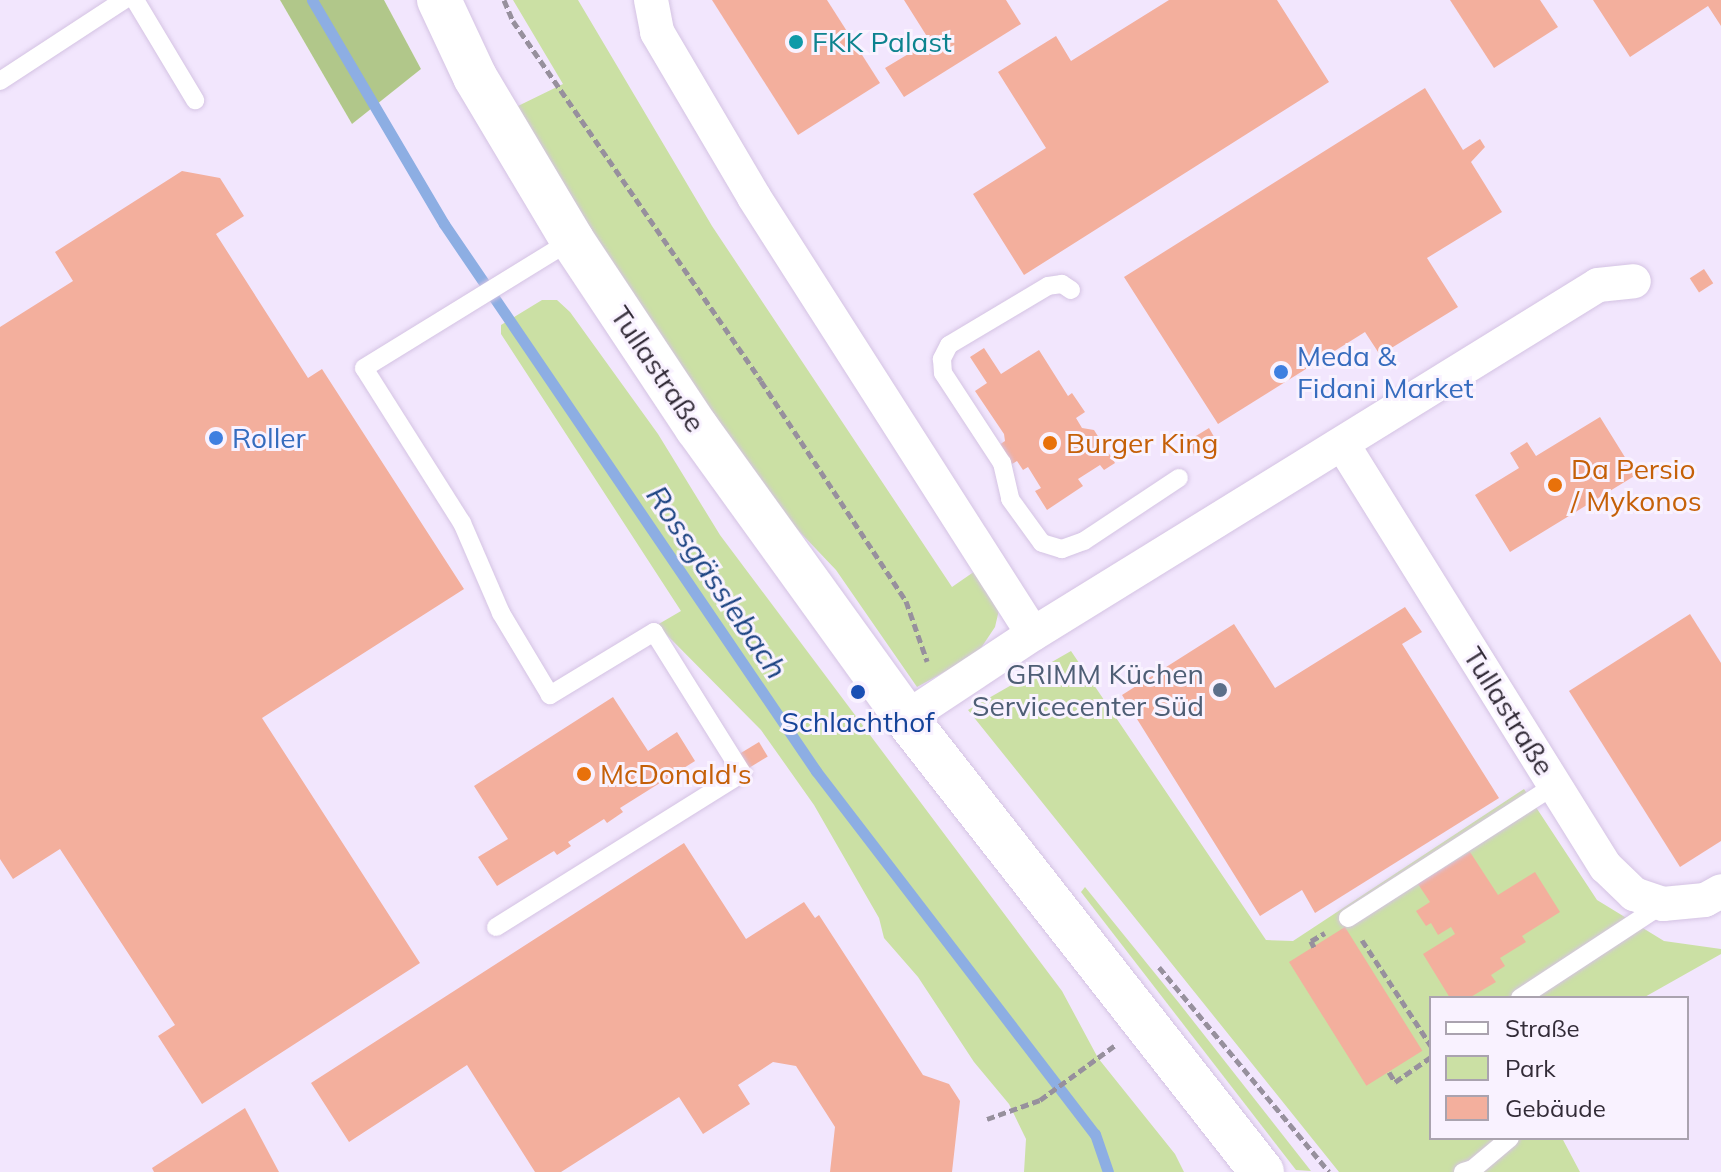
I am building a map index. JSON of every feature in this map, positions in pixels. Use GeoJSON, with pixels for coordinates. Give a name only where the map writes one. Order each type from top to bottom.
{"type":"FeatureCollection","features":[{"type":"Feature","properties":{"kind":"street","name":"Tullastraße"},"geometry":{"type":"LineString","coordinates":[[439,0],[475,77],[572,240],[697,428],[923,708],[1262,1172]]}},
{"type":"Feature","properties":{"kind":"street"},"geometry":{"type":"LineString","coordinates":[[651,0],[657,32],[754,197],[1033,634]]}},
{"type":"Feature","properties":{"kind":"street"},"geometry":{"type":"LineString","coordinates":[[923,708],[1033,634],[1598,285],[1634,281]]}},
{"type":"Feature","properties":{"kind":"street","name":"Tullastraße"},"geometry":{"type":"LineString","coordinates":[[1343,445],[1606,867],[1634,894],[1663,904]]}},
{"type":"Feature","properties":{"kind":"street"},"geometry":{"type":"LineString","coordinates":[[1663,904],[1705,900],[1721,891]]}},
{"type":"Feature","properties":{"kind":"lane"},"geometry":{"type":"LineString","coordinates":[[0,81],[124,0]]}},
{"type":"Feature","properties":{"kind":"lane"},"geometry":{"type":"LineString","coordinates":[[135,0],[195,100]]}},
{"type":"Feature","properties":{"kind":"lane"},"geometry":{"type":"LineString","coordinates":[[496,927],[742,773],[654,632],[550,695],[501,613],[462,523],[364,368],[572,240]]}},
{"type":"Feature","properties":{"kind":"lane"},"geometry":{"type":"LineString","coordinates":[[1071,290],[1062,284],[1048,286],[949,345],[942,359],[943,373],[1002,463],[1010,499],[1042,543],[1062,549],[1084,541],[1179,478]]}},
{"type":"Feature","properties":{"kind":"lane"},"geometry":{"type":"LineString","coordinates":[[1348,918],[1555,785]]}},
{"type":"Feature","properties":{"kind":"lane"},"geometry":{"type":"LineString","coordinates":[[1523,996],[1663,904]]}},
{"type":"Feature","properties":{"kind":"lane"},"geometry":{"type":"LineString","coordinates":[[1463,1172],[1473,1169],[1508,1140]]}},
{"type":"Feature","properties":{"kind":"path"},"geometry":{"type":"LineString","coordinates":[[504,0],[513,21],[761,381],[906,601],[923,708]]}},
{"type":"Feature","properties":{"kind":"path"},"geometry":{"type":"LineString","coordinates":[[1314,947],[1311,941],[1348,918],[1429,1043]]}},
{"type":"Feature","properties":{"kind":"path"},"geometry":{"type":"LineString","coordinates":[[1389,1072],[1395,1082],[1429,1058]]}},
{"type":"Feature","properties":{"kind":"path"},"geometry":{"type":"LineString","coordinates":[[987,1119],[1040,1100],[1081,1071]]}},
{"type":"Feature","properties":{"kind":"shaded area"},"geometry":{"type":"Polygon","coordinates":[[[0,0],[280,0],[352,124],[421,69],[384,0],[1721,0],[1721,1172],[0,1172],[0,0]]]}},
{"type":"Feature","properties":{"kind":"green space"},"geometry":{"type":"Polygon","coordinates":[[[280,0],[384,0],[421,69],[352,124],[280,0]]]}},
{"type":"Feature","properties":{"kind":"green space"},"geometry":{"type":"Polygon","coordinates":[[[513,0],[578,0],[712,226],[952,587],[978,569],[999,610],[995,627],[977,654],[917,687],[836,570],[778,509],[601,262],[518,106],[563,84],[513,0]]]}},
{"type":"Feature","properties":{"kind":"green space"},"geometry":{"type":"Polygon","coordinates":[[[542,300],[557,300],[570,312],[658,434],[720,535],[1062,991],[1098,1058],[1175,1154],[1184,1172],[1024,1172],[1026,1139],[1009,1104],[974,1062],[918,977],[884,938],[879,918],[814,805],[761,730],[657,625],[681,611],[501,334],[501,325],[542,300]]]}},
{"type":"Feature","properties":{"kind":"green space"},"geometry":{"type":"Polygon","coordinates":[[[1071,651],[1266,940],[1293,941],[1524,789],[1597,900],[1664,941],[1721,949],[1721,954],[1647,996],[1429,996],[1429,1140],[1563,1140],[1580,1172],[1339,1172],[968,710],[1071,651]]]}},
{"type":"Feature","properties":{"kind":"green space"},"geometry":{"type":"Polygon","coordinates":[[[1085,887],[1311,1171],[1296,1170],[1081,892],[1085,887]]]}},
{"type":"Feature","properties":{"kind":"building","name":"FKK Palast"},"geometry":{"type":"Polygon","coordinates":[[[712,0],[827,0],[880,83],[798,135],[712,0]]]}},
{"type":"Feature","properties":{"kind":"building"},"geometry":{"type":"Polygon","coordinates":[[[904,0],[1006,0],[1021,24],[904,97],[885,68],[915,50],[918,55],[933,46],[904,0]]]}},
{"type":"Feature","properties":{"kind":"building"},"geometry":{"type":"Polygon","coordinates":[[[1169,0],[1277,0],[1329,82],[1024,275],[973,194],[1046,148],[998,72],[1056,36],[1071,61],[1169,0]]]}},
{"type":"Feature","properties":{"kind":"building"},"geometry":{"type":"Polygon","coordinates":[[[1450,0],[1540,0],[1558,27],[1494,68],[1450,0]]]}},
{"type":"Feature","properties":{"kind":"building"},"geometry":{"type":"Polygon","coordinates":[[[1593,0],[1721,0],[1721,26],[1708,6],[1630,57],[1593,0]]]}},
{"type":"Feature","properties":{"kind":"building"},"geometry":{"type":"Polygon","coordinates":[[[1425,88],[1463,150],[1480,139],[1485,147],[1471,162],[1502,212],[1427,258],[1458,307],[1380,355],[1365,332],[1218,424],[1124,277],[1425,88]]]}},
{"type":"Feature","properties":{"kind":"building"},"geometry":{"type":"Polygon","coordinates":[[[182,171],[220,178],[244,216],[216,234],[308,378],[322,369],[464,589],[262,718],[420,963],[202,1104],[158,1036],[175,1025],[60,849],[13,879],[0,859],[0,327],[73,281],[55,252],[182,171]]]}},
{"type":"Feature","properties":{"kind":"building"},"geometry":{"type":"Polygon","coordinates":[[[1704,269],[1713,283],[1699,293],[1690,278],[1704,269]]]}},
{"type":"Feature","properties":{"kind":"building"},"geometry":{"type":"Polygon","coordinates":[[[984,348],[1001,374],[1039,350],[1068,396],[1072,393],[1085,412],[1076,418],[1082,428],[1094,430],[1115,463],[1104,470],[1100,465],[1078,479],[1083,486],[1047,510],[1035,491],[1041,488],[1028,467],[1023,470],[1017,461],[1012,464],[999,445],[1005,441],[1004,434],[975,391],[987,383],[970,357],[984,348]]]}},
{"type":"Feature","properties":{"kind":"building","name":"Da Persio / Mykonos"},"geometry":{"type":"Polygon","coordinates":[[[1600,417],[1636,475],[1510,552],[1475,495],[1519,468],[1510,453],[1527,442],[1536,456],[1600,417]]]}},
{"type":"Feature","properties":{"kind":"building"},"geometry":{"type":"Polygon","coordinates":[[[1209,428],[1217,442],[1194,454],[1186,442],[1209,428]]]}},
{"type":"Feature","properties":{"kind":"building"},"geometry":{"type":"Polygon","coordinates":[[[1405,607],[1422,632],[1402,644],[1499,798],[1315,913],[1302,890],[1260,916],[1122,695],[1234,624],[1275,688],[1405,607]]]}},
{"type":"Feature","properties":{"kind":"building"},"geometry":{"type":"Polygon","coordinates":[[[1690,614],[1721,663],[1721,841],[1680,867],[1569,691],[1690,614]]]}},
{"type":"Feature","properties":{"kind":"building","name":"McDonald's"},"geometry":{"type":"Polygon","coordinates":[[[613,697],[648,751],[677,732],[695,761],[620,808],[623,812],[607,823],[604,819],[568,842],[571,846],[557,855],[554,851],[497,886],[478,857],[508,839],[474,786],[613,697]]]}},
{"type":"Feature","properties":{"kind":"building"},"geometry":{"type":"Polygon","coordinates":[[[759,742],[768,757],[746,769],[738,755],[759,742]]]}},
{"type":"Feature","properties":{"kind":"building"},"geometry":{"type":"Polygon","coordinates":[[[684,843],[746,939],[804,902],[815,918],[819,915],[923,1075],[949,1084],[960,1101],[952,1172],[830,1172],[835,1127],[796,1066],[773,1062],[738,1085],[750,1104],[703,1134],[679,1097],[561,1172],[535,1172],[467,1065],[349,1142],[311,1083],[684,843]]]}},
{"type":"Feature","properties":{"kind":"building"},"geometry":{"type":"Polygon","coordinates":[[[1470,852],[1498,895],[1535,872],[1560,912],[1522,936],[1526,942],[1500,958],[1505,966],[1491,975],[1496,982],[1472,996],[1449,996],[1423,954],[1455,934],[1451,927],[1438,935],[1431,923],[1426,926],[1416,911],[1430,902],[1418,884],[1470,852]]]}},
{"type":"Feature","properties":{"kind":"building"},"geometry":{"type":"Polygon","coordinates":[[[1345,927],[1422,1051],[1366,1086],[1289,962],[1345,927]]]}},
{"type":"Feature","properties":{"kind":"building"},"geometry":{"type":"Polygon","coordinates":[[[245,1108],[279,1172],[154,1172],[152,1168],[245,1108]]]}},
{"type":"Feature","properties":{"kind":"waterway","name":"Rossgässlebach"},"geometry":{"type":"LineString","coordinates":[[312,0],[444,224],[816,771],[1095,1134],[1108,1172]]}},
{"type":"Feature","properties":{"kind":"place","name":"FKK Palast"},"geometry":{"type":"Point","coordinates":[796,42]}},
{"type":"Feature","properties":{"kind":"place","name":"Meda & Fidani Market"},"geometry":{"type":"Point","coordinates":[1281,372]}},
{"type":"Feature","properties":{"kind":"place","name":"Roller"},"geometry":{"type":"Point","coordinates":[216,438]}},
{"type":"Feature","properties":{"kind":"place","name":"Burger King"},"geometry":{"type":"Point","coordinates":[1050,443]}},
{"type":"Feature","properties":{"kind":"place","name":"Da Persio / Mykonos"},"geometry":{"type":"Point","coordinates":[1555,485]}},
{"type":"Feature","properties":{"kind":"place","name":"GRIMM Küchen Servicecenter Süd"},"geometry":{"type":"Point","coordinates":[1220,690]}},
{"type":"Feature","properties":{"kind":"place","name":"Schlachthof"},"geometry":{"type":"Point","coordinates":[858,692]}},
{"type":"Feature","properties":{"kind":"place","name":"McDonald's"},"geometry":{"type":"Point","coordinates":[584,774]}}]}
